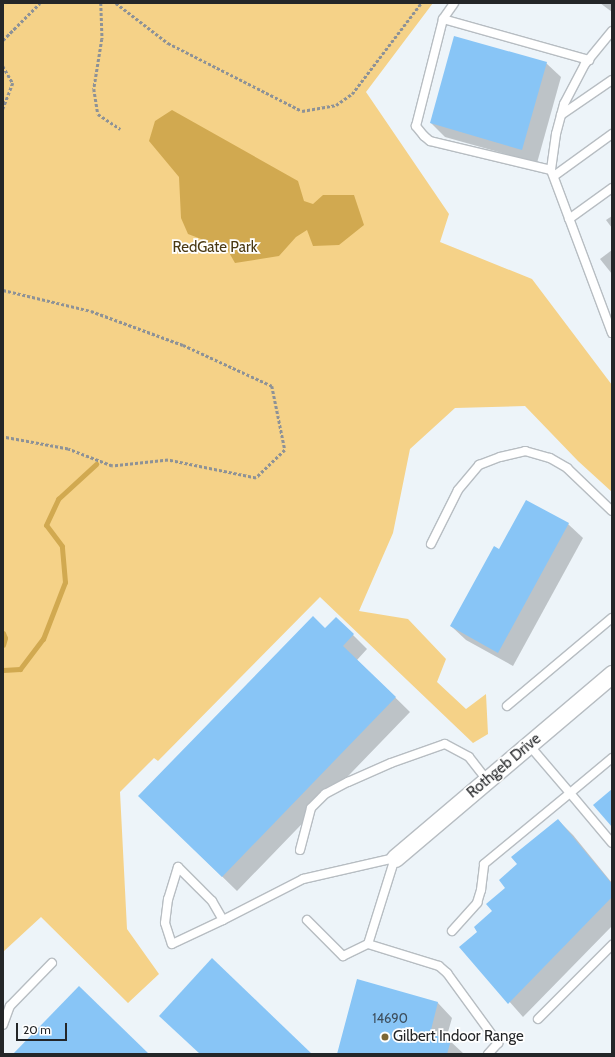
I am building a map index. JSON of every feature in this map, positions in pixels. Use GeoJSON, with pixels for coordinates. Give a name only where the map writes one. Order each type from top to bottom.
{"type":"FeatureCollection","features":[{"type":"Feature","properties":{"kind":"street","name":"Rothgeb Drive"},"geometry":{"type":"LineString","coordinates":[[395,858],[612,674]]}},
{"type":"Feature","properties":{"kind":"lane"},"geometry":{"type":"LineString","coordinates":[[454,3],[443,19],[416,126],[430,141],[552,173],[612,134]]}},
{"type":"Feature","properties":{"kind":"lane"},"geometry":{"type":"LineString","coordinates":[[443,19],[589,60]]}},
{"type":"Feature","properties":{"kind":"lane"},"geometry":{"type":"LineString","coordinates":[[612,31],[589,60],[564,104],[556,134],[552,173],[612,330]]}},
{"type":"Feature","properties":{"kind":"lane"},"geometry":{"type":"LineString","coordinates":[[561,115],[612,80]]}},
{"type":"Feature","properties":{"kind":"lane"},"geometry":{"type":"LineString","coordinates":[[569,219],[612,188]]}},
{"type":"Feature","properties":{"kind":"lane"},"geometry":{"type":"LineString","coordinates":[[431,544],[458,490],[479,465],[500,457],[525,451],[550,458],[567,468],[612,511]]}},
{"type":"Feature","properties":{"kind":"lane"},"geometry":{"type":"LineString","coordinates":[[507,706],[612,618]]}},
{"type":"Feature","properties":{"kind":"lane"},"geometry":{"type":"LineString","coordinates":[[300,850],[311,808],[325,794],[391,763],[445,744],[469,757],[487,780]]}},
{"type":"Feature","properties":{"kind":"lane"},"geometry":{"type":"LineString","coordinates":[[529,745],[612,843]]}},
{"type":"Feature","properties":{"kind":"lane"},"geometry":{"type":"LineString","coordinates":[[452,931],[477,903],[481,890],[484,864],[612,758]]}},
{"type":"Feature","properties":{"kind":"lane"},"geometry":{"type":"LineString","coordinates":[[223,920],[212,901],[178,867],[168,899],[165,923],[172,944],[223,920],[303,880],[395,858]]}},
{"type":"Feature","properties":{"kind":"lane"},"geometry":{"type":"LineString","coordinates":[[368,944],[395,858]]}},
{"type":"Feature","properties":{"kind":"lane"},"geometry":{"type":"LineString","coordinates":[[306,920],[342,956],[368,944],[439,966],[447,973],[498,1043],[488,1054]]}},
{"type":"Feature","properties":{"kind":"lane"},"geometry":{"type":"LineString","coordinates":[[538,1019],[612,945]]}},
{"type":"Feature","properties":{"kind":"lane"},"geometry":{"type":"LineString","coordinates":[[3,1025],[10,1006],[52,963]]}},
{"type":"Feature","properties":{"kind":"path"},"geometry":{"type":"LineString","coordinates":[[3,40],[40,3]]}},
{"type":"Feature","properties":{"kind":"path"},"geometry":{"type":"LineString","coordinates":[[101,3],[102,39],[94,89],[98,114],[120,129]]}},
{"type":"Feature","properties":{"kind":"path"},"geometry":{"type":"LineString","coordinates":[[116,3],[168,43],[302,111],[336,105],[352,94],[421,3]]}},
{"type":"Feature","properties":{"kind":"path"},"geometry":{"type":"LineString","coordinates":[[3,66],[13,83],[3,109]]}},
{"type":"Feature","properties":{"kind":"path"},"geometry":{"type":"LineString","coordinates":[[3,290],[90,311],[183,345],[272,386],[285,450],[256,478],[168,460],[112,466],[68,449],[3,437]]}},
{"type":"Feature","properties":{"kind":"green space","name":"RedGate Park"},"geometry":{"type":"Polygon","coordinates":[[[3,3],[433,3],[366,92],[449,214],[440,242],[532,279],[612,385],[612,492],[578,461],[525,406],[455,408],[410,449],[393,533],[359,611],[408,619],[446,659],[437,682],[466,709],[486,694],[488,734],[473,743],[320,597],[158,761],[154,758],[120,792],[127,929],[159,974],[128,1003],[41,917],[3,952],[3,3]]]}},
{"type":"Feature","properties":{"kind":"shaded area"},"geometry":{"type":"Polygon","coordinates":[[[172,110],[298,181],[304,201],[313,204],[323,195],[354,195],[364,225],[339,245],[313,246],[307,230],[296,237],[279,256],[235,263],[227,249],[209,250],[201,239],[188,234],[181,218],[179,177],[149,141],[155,121],[172,110]]]}},
{"type":"Feature","properties":{"kind":"building"},"geometry":{"type":"Polygon","coordinates":[[[454,36],[547,62],[522,150],[430,123],[454,36]]]}},
{"type":"Feature","properties":{"kind":"building"},"geometry":{"type":"Polygon","coordinates":[[[526,500],[569,523],[498,653],[450,626],[494,546],[499,549],[526,500]]]}},
{"type":"Feature","properties":{"kind":"building"},"geometry":{"type":"Polygon","coordinates":[[[313,616],[325,628],[336,617],[354,634],[343,646],[396,697],[222,877],[138,796],[313,616]]]}},
{"type":"Feature","properties":{"kind":"building"},"geometry":{"type":"Polygon","coordinates":[[[612,789],[612,827],[593,805],[612,789]]]}},
{"type":"Feature","properties":{"kind":"building"},"geometry":{"type":"Polygon","coordinates":[[[558,819],[612,884],[612,897],[508,1004],[459,947],[477,932],[474,927],[492,911],[486,904],[505,888],[499,880],[517,864],[511,857],[558,819]]]}},
{"type":"Feature","properties":{"kind":"building"},"geometry":{"type":"Polygon","coordinates":[[[212,958],[312,1054],[200,1054],[159,1016],[212,958]]]}},
{"type":"Feature","properties":{"kind":"building"},"geometry":{"type":"Polygon","coordinates":[[[357,979],[438,1002],[430,1034],[451,1040],[447,1054],[337,1054],[357,979]]]}},
{"type":"Feature","properties":{"kind":"building"},"geometry":{"type":"Polygon","coordinates":[[[79,986],[149,1054],[13,1054],[79,986]]]}},
{"type":"Feature","properties":{"kind":"waterway"},"geometry":{"type":"LineString","coordinates":[[3,670],[20,669],[43,639],[65,582],[62,546],[46,525],[58,499],[96,464]]}},
{"type":"Feature","properties":{"kind":"waterway"},"geometry":{"type":"LineString","coordinates":[[3,633],[5,638],[3,645]]}},
{"type":"Feature","properties":{"kind":"place","name":"Gilbert Indoor Range"},"geometry":{"type":"Point","coordinates":[385,1037]}}]}
